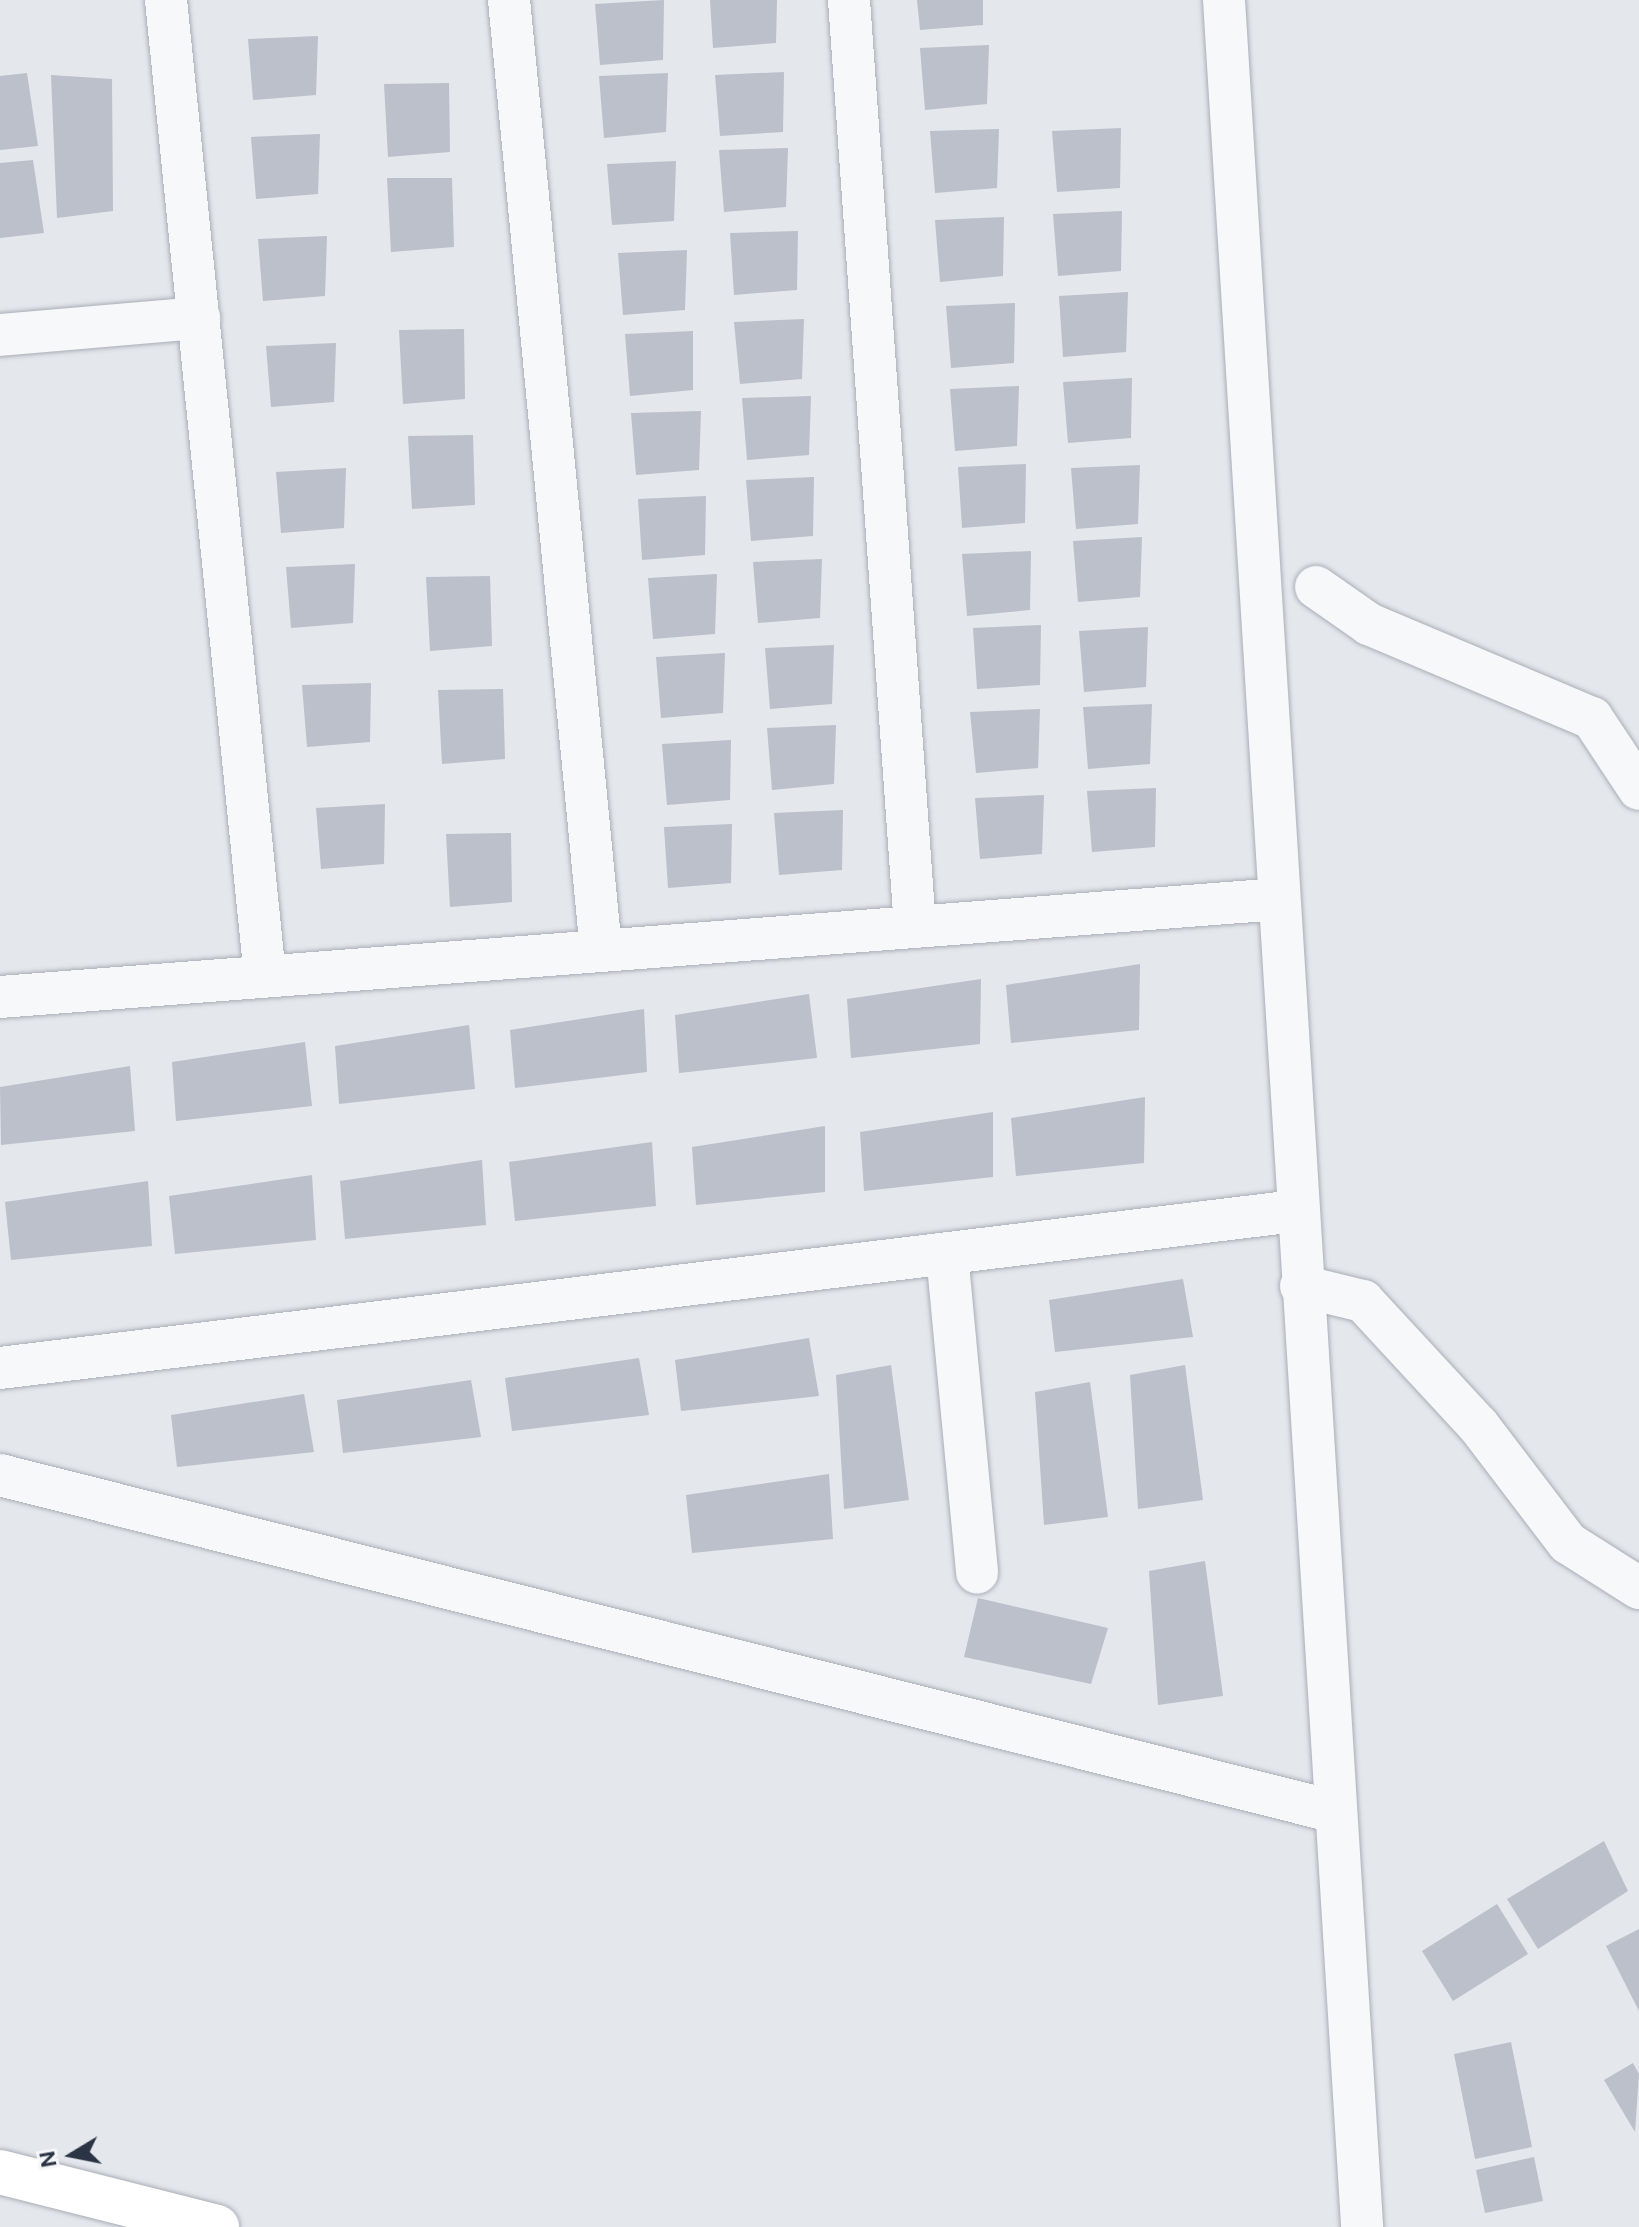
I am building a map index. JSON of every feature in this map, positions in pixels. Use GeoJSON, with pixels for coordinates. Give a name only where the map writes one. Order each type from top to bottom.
{"type":"FeatureCollection","features":[{"type":"Feature","properties":{"kind":"highway"},"geometry":{"type":"LineString","coordinates":[[0,2172],[217,2227]]}},
{"type":"Feature","properties":{"kind":"street"},"geometry":{"type":"LineString","coordinates":[[166,0],[265,976]]}},
{"type":"Feature","properties":{"kind":"street"},"geometry":{"type":"LineString","coordinates":[[509,0],[601,951]]}},
{"type":"Feature","properties":{"kind":"street"},"geometry":{"type":"LineString","coordinates":[[849,0],[915,927]]}},
{"type":"Feature","properties":{"kind":"street"},"geometry":{"type":"LineString","coordinates":[[1224,0],[1332,1811],[1362,2227]]}},
{"type":"Feature","properties":{"kind":"street"},"geometry":{"type":"LineString","coordinates":[[0,335],[199,318]]}},
{"type":"Feature","properties":{"kind":"street"},"geometry":{"type":"LineString","coordinates":[[1316,587],[1369,624],[1592,718],[1639,789]]}},
{"type":"Feature","properties":{"kind":"street"},"geometry":{"type":"LineString","coordinates":[[0,997],[1278,899]]}},
{"type":"Feature","properties":{"kind":"street"},"geometry":{"type":"LineString","coordinates":[[0,1368],[1296,1211]]}},
{"type":"Feature","properties":{"kind":"street"},"geometry":{"type":"LineString","coordinates":[[947,1254],[977,1573]]}},
{"type":"Feature","properties":{"kind":"street"},"geometry":{"type":"LineString","coordinates":[[1301,1286],[1363,1301],[1478,1425],[1568,1543],[1639,1588]]}},
{"type":"Feature","properties":{"kind":"street"},"geometry":{"type":"LineString","coordinates":[[0,1475],[1332,1811]]}},
{"type":"Feature","properties":{"kind":"building"},"geometry":{"type":"Polygon","coordinates":[[[664,0],[663,60],[600,65],[595,4],[664,0]]]}},
{"type":"Feature","properties":{"kind":"building"},"geometry":{"type":"Polygon","coordinates":[[[710,0],[777,0],[776,43],[713,48],[710,0]]]}},
{"type":"Feature","properties":{"kind":"building"},"geometry":{"type":"Polygon","coordinates":[[[917,0],[983,0],[983,25],[920,30],[917,0]]]}},
{"type":"Feature","properties":{"kind":"building"},"geometry":{"type":"Polygon","coordinates":[[[318,36],[316,95],[253,100],[248,39],[318,36]]]}},
{"type":"Feature","properties":{"kind":"building"},"geometry":{"type":"Polygon","coordinates":[[[989,45],[987,104],[925,110],[920,48],[989,45]]]}},
{"type":"Feature","properties":{"kind":"building"},"geometry":{"type":"Polygon","coordinates":[[[784,72],[783,132],[720,136],[715,75],[784,72]]]}},
{"type":"Feature","properties":{"kind":"building"},"geometry":{"type":"Polygon","coordinates":[[[27,73],[38,146],[0,150],[0,76],[27,73]]]}},
{"type":"Feature","properties":{"kind":"building"},"geometry":{"type":"Polygon","coordinates":[[[668,73],[666,132],[604,138],[599,76],[668,73]]]}},
{"type":"Feature","properties":{"kind":"building"},"geometry":{"type":"Polygon","coordinates":[[[51,75],[112,79],[113,211],[57,218],[51,75]]]}},
{"type":"Feature","properties":{"kind":"building"},"geometry":{"type":"Polygon","coordinates":[[[449,83],[450,152],[388,157],[384,84],[449,83]]]}},
{"type":"Feature","properties":{"kind":"building"},"geometry":{"type":"Polygon","coordinates":[[[1121,128],[1120,188],[1057,192],[1052,131],[1121,128]]]}},
{"type":"Feature","properties":{"kind":"building"},"geometry":{"type":"Polygon","coordinates":[[[999,129],[997,188],[935,193],[930,131],[999,129]]]}},
{"type":"Feature","properties":{"kind":"building"},"geometry":{"type":"Polygon","coordinates":[[[320,134],[318,194],[256,199],[251,137],[320,134]]]}},
{"type":"Feature","properties":{"kind":"building"},"geometry":{"type":"Polygon","coordinates":[[[788,148],[786,207],[724,212],[719,150],[788,148]]]}},
{"type":"Feature","properties":{"kind":"building"},"geometry":{"type":"Polygon","coordinates":[[[33,160],[44,233],[0,238],[0,163],[33,160]]]}},
{"type":"Feature","properties":{"kind":"building"},"geometry":{"type":"Polygon","coordinates":[[[676,161],[674,221],[612,225],[607,164],[676,161]]]}},
{"type":"Feature","properties":{"kind":"building"},"geometry":{"type":"Polygon","coordinates":[[[387,178],[452,178],[454,247],[391,252],[387,178]]]}},
{"type":"Feature","properties":{"kind":"building"},"geometry":{"type":"Polygon","coordinates":[[[1122,211],[1121,271],[1058,276],[1053,214],[1122,211]]]}},
{"type":"Feature","properties":{"kind":"building"},"geometry":{"type":"Polygon","coordinates":[[[1004,217],[1003,276],[940,282],[935,220],[1004,217]]]}},
{"type":"Feature","properties":{"kind":"building"},"geometry":{"type":"Polygon","coordinates":[[[798,231],[797,290],[734,295],[730,233],[798,231]]]}},
{"type":"Feature","properties":{"kind":"building"},"geometry":{"type":"Polygon","coordinates":[[[327,236],[325,296],[263,301],[258,239],[327,236]]]}},
{"type":"Feature","properties":{"kind":"building"},"geometry":{"type":"Polygon","coordinates":[[[687,250],[685,310],[623,315],[618,253],[687,250]]]}},
{"type":"Feature","properties":{"kind":"building"},"geometry":{"type":"Polygon","coordinates":[[[1128,292],[1126,352],[1063,357],[1059,296],[1128,292]]]}},
{"type":"Feature","properties":{"kind":"building"},"geometry":{"type":"Polygon","coordinates":[[[1015,303],[1014,363],[951,368],[946,306],[1015,303]]]}},
{"type":"Feature","properties":{"kind":"building"},"geometry":{"type":"Polygon","coordinates":[[[804,319],[802,379],[740,384],[734,322],[804,319]]]}},
{"type":"Feature","properties":{"kind":"building"},"geometry":{"type":"Polygon","coordinates":[[[464,329],[465,399],[403,404],[399,330],[464,329]]]}},
{"type":"Feature","properties":{"kind":"building"},"geometry":{"type":"Polygon","coordinates":[[[693,331],[693,390],[630,396],[625,334],[693,331]]]}},
{"type":"Feature","properties":{"kind":"building"},"geometry":{"type":"Polygon","coordinates":[[[336,343],[334,402],[271,407],[266,346],[336,343]]]}},
{"type":"Feature","properties":{"kind":"building"},"geometry":{"type":"Polygon","coordinates":[[[1132,378],[1131,438],[1068,443],[1063,382],[1132,378]]]}},
{"type":"Feature","properties":{"kind":"building"},"geometry":{"type":"Polygon","coordinates":[[[1019,386],[1017,446],[955,451],[950,389],[1019,386]]]}},
{"type":"Feature","properties":{"kind":"building"},"geometry":{"type":"Polygon","coordinates":[[[811,396],[809,455],[747,460],[742,398],[811,396]]]}},
{"type":"Feature","properties":{"kind":"building"},"geometry":{"type":"Polygon","coordinates":[[[701,411],[699,470],[636,475],[631,413],[701,411]]]}},
{"type":"Feature","properties":{"kind":"building"},"geometry":{"type":"Polygon","coordinates":[[[473,435],[475,505],[412,509],[408,436],[473,435]]]}},
{"type":"Feature","properties":{"kind":"building"},"geometry":{"type":"Polygon","coordinates":[[[1026,464],[1025,523],[962,528],[958,467],[1026,464]]]}},
{"type":"Feature","properties":{"kind":"building"},"geometry":{"type":"Polygon","coordinates":[[[1140,465],[1138,524],[1076,529],[1071,468],[1140,465]]]}},
{"type":"Feature","properties":{"kind":"building"},"geometry":{"type":"Polygon","coordinates":[[[346,468],[344,528],[281,533],[276,472],[346,468]]]}},
{"type":"Feature","properties":{"kind":"building"},"geometry":{"type":"Polygon","coordinates":[[[814,477],[813,536],[751,541],[746,480],[814,477]]]}},
{"type":"Feature","properties":{"kind":"building"},"geometry":{"type":"Polygon","coordinates":[[[706,496],[705,555],[642,560],[638,499],[706,496]]]}},
{"type":"Feature","properties":{"kind":"building"},"geometry":{"type":"Polygon","coordinates":[[[1142,537],[1140,597],[1078,602],[1073,541],[1142,537]]]}},
{"type":"Feature","properties":{"kind":"building"},"geometry":{"type":"Polygon","coordinates":[[[1031,551],[1030,610],[967,616],[962,554],[1031,551]]]}},
{"type":"Feature","properties":{"kind":"building"},"geometry":{"type":"Polygon","coordinates":[[[822,559],[820,618],[758,623],[753,562],[822,559]]]}},
{"type":"Feature","properties":{"kind":"building"},"geometry":{"type":"Polygon","coordinates":[[[355,564],[353,623],[291,628],[286,567],[355,564]]]}},
{"type":"Feature","properties":{"kind":"building"},"geometry":{"type":"Polygon","coordinates":[[[717,574],[715,634],[653,639],[648,578],[717,574]]]}},
{"type":"Feature","properties":{"kind":"building"},"geometry":{"type":"Polygon","coordinates":[[[490,576],[492,646],[430,651],[426,577],[490,576]]]}},
{"type":"Feature","properties":{"kind":"building"},"geometry":{"type":"Polygon","coordinates":[[[1041,625],[1040,685],[977,689],[973,628],[1041,625]]]}},
{"type":"Feature","properties":{"kind":"building"},"geometry":{"type":"Polygon","coordinates":[[[1148,627],[1146,687],[1084,692],[1079,631],[1148,627]]]}},
{"type":"Feature","properties":{"kind":"building"},"geometry":{"type":"Polygon","coordinates":[[[834,645],[832,704],[770,709],[765,648],[834,645]]]}},
{"type":"Feature","properties":{"kind":"building"},"geometry":{"type":"Polygon","coordinates":[[[725,653],[723,713],[661,718],[656,657],[725,653]]]}},
{"type":"Feature","properties":{"kind":"building"},"geometry":{"type":"Polygon","coordinates":[[[371,683],[370,742],[307,747],[302,685],[371,683]]]}},
{"type":"Feature","properties":{"kind":"building"},"geometry":{"type":"Polygon","coordinates":[[[503,689],[505,759],[442,764],[438,690],[503,689]]]}},
{"type":"Feature","properties":{"kind":"building"},"geometry":{"type":"Polygon","coordinates":[[[1152,704],[1150,764],[1088,769],[1083,707],[1152,704]]]}},
{"type":"Feature","properties":{"kind":"building"},"geometry":{"type":"Polygon","coordinates":[[[1040,709],[1038,768],[976,773],[970,712],[1040,709]]]}},
{"type":"Feature","properties":{"kind":"building"},"geometry":{"type":"Polygon","coordinates":[[[836,725],[834,784],[772,790],[767,728],[836,725]]]}},
{"type":"Feature","properties":{"kind":"building"},"geometry":{"type":"Polygon","coordinates":[[[731,740],[730,800],[667,805],[662,744],[731,740]]]}},
{"type":"Feature","properties":{"kind":"building"},"geometry":{"type":"Polygon","coordinates":[[[1156,788],[1155,847],[1092,852],[1087,791],[1156,788]]]}},
{"type":"Feature","properties":{"kind":"building"},"geometry":{"type":"Polygon","coordinates":[[[1044,795],[1042,854],[980,859],[975,798],[1044,795]]]}},
{"type":"Feature","properties":{"kind":"building"},"geometry":{"type":"Polygon","coordinates":[[[385,804],[384,864],[321,869],[316,808],[385,804]]]}},
{"type":"Feature","properties":{"kind":"building"},"geometry":{"type":"Polygon","coordinates":[[[843,810],[842,870],[779,875],[774,813],[843,810]]]}},
{"type":"Feature","properties":{"kind":"building"},"geometry":{"type":"Polygon","coordinates":[[[732,824],[731,883],[668,888],[664,827],[732,824]]]}},
{"type":"Feature","properties":{"kind":"building"},"geometry":{"type":"Polygon","coordinates":[[[511,833],[512,902],[450,907],[446,834],[511,833]]]}},
{"type":"Feature","properties":{"kind":"building"},"geometry":{"type":"Polygon","coordinates":[[[1140,964],[1139,1030],[1011,1043],[1006,985],[1140,964]]]}},
{"type":"Feature","properties":{"kind":"building"},"geometry":{"type":"Polygon","coordinates":[[[981,979],[980,1044],[851,1058],[847,999],[981,979]]]}},
{"type":"Feature","properties":{"kind":"building"},"geometry":{"type":"Polygon","coordinates":[[[809,994],[817,1058],[679,1073],[675,1015],[809,994]]]}},
{"type":"Feature","properties":{"kind":"building"},"geometry":{"type":"Polygon","coordinates":[[[644,1009],[647,1072],[515,1088],[510,1030],[644,1009]]]}},
{"type":"Feature","properties":{"kind":"building"},"geometry":{"type":"Polygon","coordinates":[[[469,1025],[475,1089],[339,1104],[335,1046],[469,1025]]]}},
{"type":"Feature","properties":{"kind":"building"},"geometry":{"type":"Polygon","coordinates":[[[305,1042],[312,1106],[176,1121],[172,1062],[305,1042]]]}},
{"type":"Feature","properties":{"kind":"building"},"geometry":{"type":"Polygon","coordinates":[[[130,1066],[135,1131],[1,1145],[0,1087],[130,1066]]]}},
{"type":"Feature","properties":{"kind":"building"},"geometry":{"type":"Polygon","coordinates":[[[1145,1097],[1144,1163],[1016,1176],[1011,1118],[1145,1097]]]}},
{"type":"Feature","properties":{"kind":"building"},"geometry":{"type":"Polygon","coordinates":[[[993,1112],[993,1177],[864,1191],[860,1132],[993,1112]]]}},
{"type":"Feature","properties":{"kind":"building"},"geometry":{"type":"Polygon","coordinates":[[[825,1126],[825,1192],[696,1205],[692,1147],[825,1126]]]}},
{"type":"Feature","properties":{"kind":"building"},"geometry":{"type":"Polygon","coordinates":[[[652,1142],[656,1206],[515,1221],[509,1162],[652,1142]]]}},
{"type":"Feature","properties":{"kind":"building"},"geometry":{"type":"Polygon","coordinates":[[[482,1160],[486,1225],[345,1239],[340,1181],[482,1160]]]}},
{"type":"Feature","properties":{"kind":"building"},"geometry":{"type":"Polygon","coordinates":[[[312,1175],[316,1240],[175,1254],[169,1196],[312,1175]]]}},
{"type":"Feature","properties":{"kind":"building"},"geometry":{"type":"Polygon","coordinates":[[[148,1181],[152,1246],[11,1260],[5,1202],[148,1181]]]}},
{"type":"Feature","properties":{"kind":"building"},"geometry":{"type":"Polygon","coordinates":[[[1183,1279],[1193,1337],[1055,1352],[1049,1300],[1183,1279]]]}},
{"type":"Feature","properties":{"kind":"building"},"geometry":{"type":"Polygon","coordinates":[[[809,1338],[819,1396],[681,1411],[675,1360],[809,1338]]]}},
{"type":"Feature","properties":{"kind":"building"},"geometry":{"type":"Polygon","coordinates":[[[639,1358],[649,1415],[512,1431],[505,1378],[639,1358]]]}},
{"type":"Feature","properties":{"kind":"building"},"geometry":{"type":"Polygon","coordinates":[[[891,1365],[909,1500],[844,1509],[836,1375],[891,1365]]]}},
{"type":"Feature","properties":{"kind":"building"},"geometry":{"type":"Polygon","coordinates":[[[1185,1365],[1203,1500],[1138,1509],[1130,1375],[1185,1365]]]}},
{"type":"Feature","properties":{"kind":"building"},"geometry":{"type":"Polygon","coordinates":[[[471,1380],[481,1437],[343,1453],[337,1400],[471,1380]]]}},
{"type":"Feature","properties":{"kind":"building"},"geometry":{"type":"Polygon","coordinates":[[[1090,1382],[1108,1517],[1044,1525],[1035,1392],[1090,1382]]]}},
{"type":"Feature","properties":{"kind":"building"},"geometry":{"type":"Polygon","coordinates":[[[304,1394],[314,1452],[177,1467],[171,1415],[304,1394]]]}},
{"type":"Feature","properties":{"kind":"building"},"geometry":{"type":"Polygon","coordinates":[[[829,1474],[833,1539],[692,1553],[686,1495],[829,1474]]]}},
{"type":"Feature","properties":{"kind":"building"},"geometry":{"type":"Polygon","coordinates":[[[1205,1561],[1223,1696],[1158,1705],[1149,1571],[1205,1561]]]}},
{"type":"Feature","properties":{"kind":"building"},"geometry":{"type":"Polygon","coordinates":[[[978,1598],[1108,1628],[1091,1684],[964,1657],[978,1598]]]}},
{"type":"Feature","properties":{"kind":"building"},"geometry":{"type":"Polygon","coordinates":[[[1604,1841],[1628,1891],[1538,1949],[1507,1899],[1604,1841]]]}},
{"type":"Feature","properties":{"kind":"building"},"geometry":{"type":"Polygon","coordinates":[[[1497,1904],[1528,1954],[1453,2001],[1422,1951],[1497,1904]]]}},
{"type":"Feature","properties":{"kind":"building"},"geometry":{"type":"Polygon","coordinates":[[[1639,1929],[1639,2011],[1606,1946],[1639,1929]]]}},
{"type":"Feature","properties":{"kind":"building"},"geometry":{"type":"Polygon","coordinates":[[[1511,2042],[1532,2147],[1475,2159],[1454,2054],[1511,2042]]]}},
{"type":"Feature","properties":{"kind":"building"},"geometry":{"type":"Polygon","coordinates":[[[1633,2063],[1639,2074],[1635,2132],[1604,2080],[1633,2063]]]}},
{"type":"Feature","properties":{"kind":"building"},"geometry":{"type":"Polygon","coordinates":[[[1534,2157],[1543,2201],[1485,2213],[1476,2170],[1534,2157]]]}}]}
